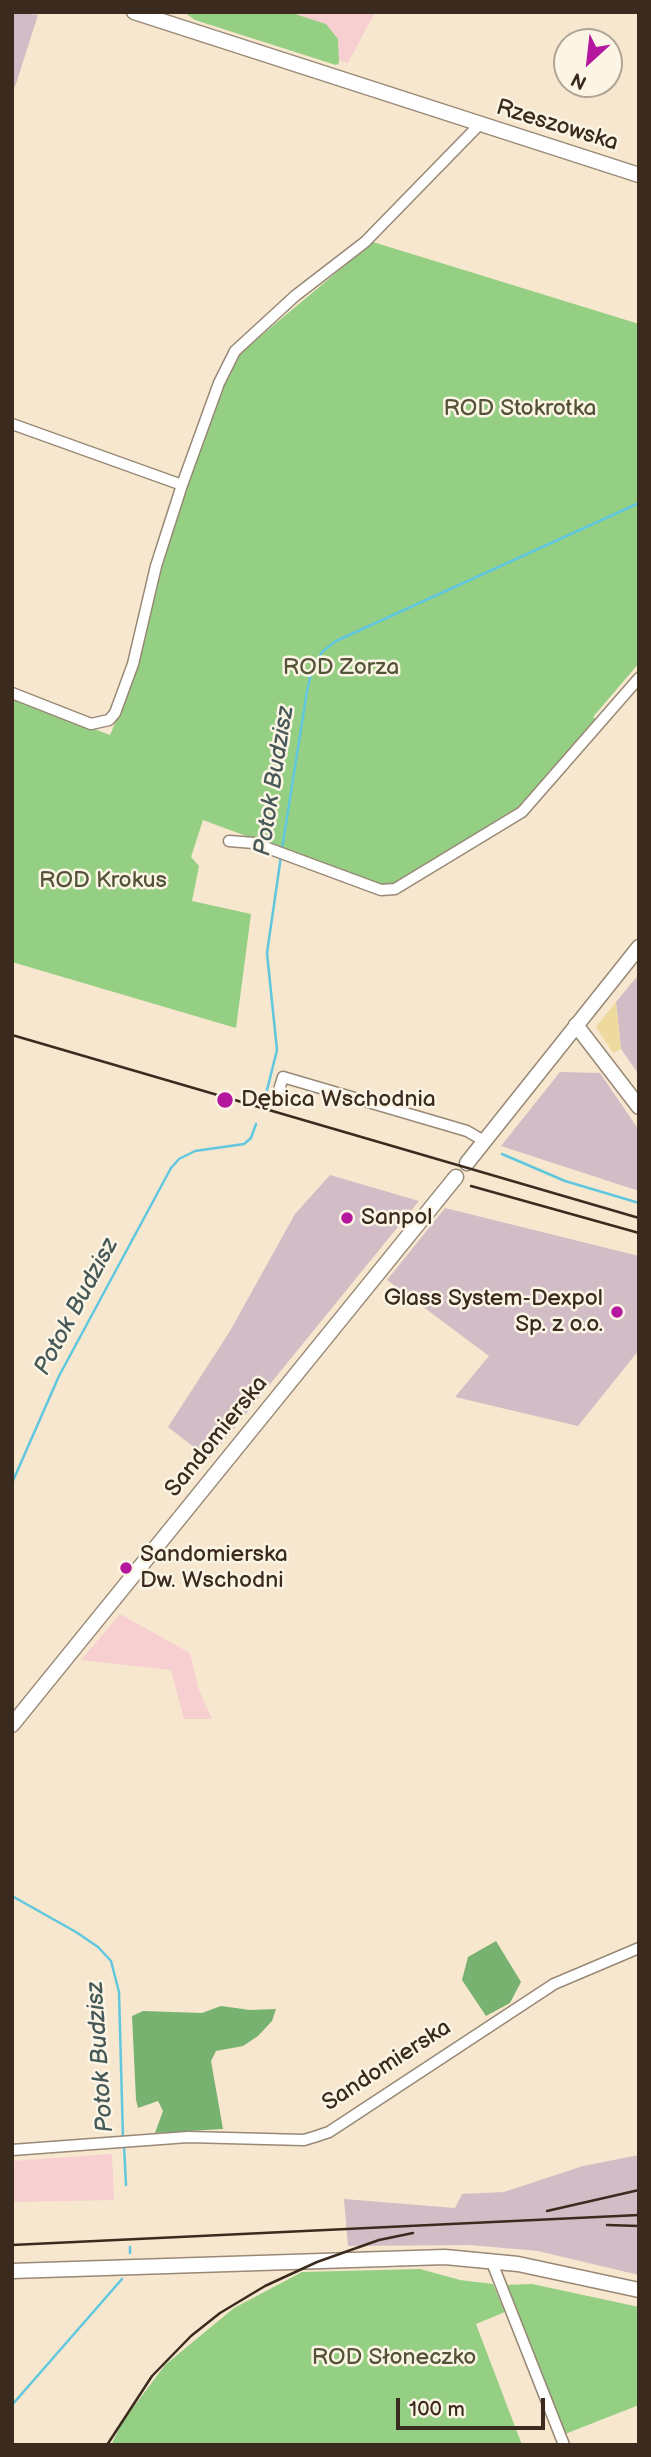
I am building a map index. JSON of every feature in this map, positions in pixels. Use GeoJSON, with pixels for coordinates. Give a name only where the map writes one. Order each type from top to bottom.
{"type":"FeatureCollection","features":[{"type":"Feature","properties":{"kind":"street"},"geometry":{"type":"LineString","coordinates":[[134,12],[480,124]]}},
{"type":"Feature","properties":{"kind":"street","name":"Rzeszowska"},"geometry":{"type":"LineString","coordinates":[[12,693],[91,724],[109,720],[115,713],[133,664],[156,566],[182,485],[219,383],[235,351],[295,296],[379,229],[480,124],[639,175]]}},
{"type":"Feature","properties":{"kind":"street"},"geometry":{"type":"LineString","coordinates":[[12,424],[182,485]]}},
{"type":"Feature","properties":{"kind":"street"},"geometry":{"type":"LineString","coordinates":[[229,841],[254,843],[274,849],[381,890],[400,887],[522,812],[639,678]]}},
{"type":"Feature","properties":{"kind":"street"},"geometry":{"type":"LineString","coordinates":[[467,1163],[639,947]]}},
{"type":"Feature","properties":{"kind":"street"},"geometry":{"type":"LineString","coordinates":[[576,1024],[639,1107]]}},
{"type":"Feature","properties":{"kind":"street"},"geometry":{"type":"LineString","coordinates":[[279,1090],[283,1077],[282,1064]]}},
{"type":"Feature","properties":{"kind":"street"},"geometry":{"type":"LineString","coordinates":[[283,1077],[467,1131],[484,1142]]}},
{"type":"Feature","properties":{"kind":"street","name":"Sandomierska"},"geometry":{"type":"LineString","coordinates":[[12,1725],[456,1177]]}},
{"type":"Feature","properties":{"kind":"street","name":"Sandomierska"},"geometry":{"type":"LineString","coordinates":[[12,2150],[188,2137],[304,2140],[329,2132],[554,1984],[639,1948]]}},
{"type":"Feature","properties":{"kind":"street"},"geometry":{"type":"LineString","coordinates":[[12,2271],[445,2257],[491,2260],[639,2290]]}},
{"type":"Feature","properties":{"kind":"street"},"geometry":{"type":"LineString","coordinates":[[491,2260],[565,2445]]}},
{"type":"Feature","properties":{"kind":"shaded area"},"geometry":{"type":"Polygon","coordinates":[[[12,12],[38,15],[15,87],[12,86],[12,12]]]}},
{"type":"Feature","properties":{"kind":"shaded area"},"geometry":{"type":"Polygon","coordinates":[[[184,12],[375,12],[348,63],[184,12]]]}},
{"type":"Feature","properties":{"kind":"shaded area"},"geometry":{"type":"Polygon","coordinates":[[[639,974],[639,1075],[621,1049],[616,1002],[639,974]]]}},
{"type":"Feature","properties":{"kind":"shaded area"},"geometry":{"type":"Polygon","coordinates":[[[560,1072],[600,1073],[639,1130],[639,1191],[501,1146],[560,1072]]]}},
{"type":"Feature","properties":{"kind":"shaded area"},"geometry":{"type":"Polygon","coordinates":[[[330,1175],[419,1201],[209,1459],[168,1427],[230,1331],[295,1214],[330,1175]]]}},
{"type":"Feature","properties":{"kind":"shaded area","name":"Glass System-Dexpol Sp. z o.o."},"geometry":{"type":"Polygon","coordinates":[[[445,1208],[639,1256],[639,1350],[578,1426],[455,1397],[489,1356],[387,1280],[445,1208]]]}},
{"type":"Feature","properties":{"kind":"shaded area"},"geometry":{"type":"Polygon","coordinates":[[[120,1614],[190,1653],[198,1688],[212,1719],[184,1719],[171,1670],[81,1660],[120,1614]]]}},
{"type":"Feature","properties":{"kind":"shaded area"},"geometry":{"type":"Polygon","coordinates":[[[112,2154],[114,2200],[12,2202],[12,2161],[112,2154]]]}},
{"type":"Feature","properties":{"kind":"shaded area"},"geometry":{"type":"Polygon","coordinates":[[[639,2155],[639,2275],[538,2251],[470,2245],[348,2246],[344,2199],[455,2208],[462,2194],[504,2192],[583,2166],[639,2155]]]}},
{"type":"Feature","properties":{"kind":"green space"},"geometry":{"type":"Polygon","coordinates":[[[184,12],[289,12],[326,24],[338,39],[339,63],[336,65],[195,20],[184,12]]]}},
{"type":"Feature","properties":{"kind":"green space"},"geometry":{"type":"Polygon","coordinates":[[[373,242],[639,324],[639,663],[593,717],[598,721],[520,809],[399,883],[381,886],[203,820],[191,857],[199,866],[192,901],[251,914],[236,1028],[12,962],[12,698],[110,735],[132,683],[161,568],[211,415],[238,355],[373,242]]]}},
{"type":"Feature","properties":{"kind":"green space"},"geometry":{"type":"Polygon","coordinates":[[[496,1941],[521,1982],[510,2003],[486,2016],[462,1980],[468,1957],[496,1941]]]}},
{"type":"Feature","properties":{"kind":"green space"},"geometry":{"type":"Polygon","coordinates":[[[221,2006],[250,2010],[276,2009],[272,2021],[258,2036],[243,2046],[216,2051],[211,2061],[223,2129],[155,2133],[163,2111],[158,2101],[138,2108],[136,2100],[132,2016],[143,2011],[202,2013],[221,2006]]]}},
{"type":"Feature","properties":{"kind":"green space","name":"ROD Słoneczko"},"geometry":{"type":"Polygon","coordinates":[[[420,2269],[460,2280],[493,2284],[505,2312],[476,2324],[522,2445],[111,2445],[123,2421],[165,2365],[234,2308],[302,2272],[420,2269]]]}},
{"type":"Feature","properties":{"kind":"green space","name":"ROD Słoneczko"},"geometry":{"type":"Polygon","coordinates":[[[532,2284],[639,2307],[639,2405],[565,2434],[504,2285],[532,2284]]]}},
{"type":"Feature","properties":{"kind":"sand"},"geometry":{"type":"Polygon","coordinates":[[[616,1002],[621,1049],[613,1053],[596,1027],[616,1002]]]}},
{"type":"Feature","properties":{"kind":"waterway","name":"Potok Budzisz"},"geometry":{"type":"LineString","coordinates":[[282,849],[307,691],[311,674],[322,652],[336,641],[639,503]]}},
{"type":"Feature","properties":{"kind":"waterway","name":"Potok Budzisz"},"geometry":{"type":"LineString","coordinates":[[265,1098],[277,1050],[267,953],[281,856]]}},
{"type":"Feature","properties":{"kind":"waterway","name":"Potok Budzisz"},"geometry":{"type":"LineString","coordinates":[[12,1483],[59,1376],[171,1168],[179,1159],[195,1151],[244,1144],[251,1138],[256,1124]]}},
{"type":"Feature","properties":{"kind":"waterway"},"geometry":{"type":"LineString","coordinates":[[502,1154],[565,1181],[639,1203]]}},
{"type":"Feature","properties":{"kind":"waterway","name":"Potok Budzisz"},"geometry":{"type":"LineString","coordinates":[[12,1896],[76,1932],[98,1947],[111,1961],[119,1992],[123,2139]]}},
{"type":"Feature","properties":{"kind":"waterway","name":"Potok Budzisz"},"geometry":{"type":"LineString","coordinates":[[124,2145],[126,2185]]}},
{"type":"Feature","properties":{"kind":"waterway","name":"Potok Budzisz"},"geometry":{"type":"LineString","coordinates":[[130,2247],[130,2253]]}},
{"type":"Feature","properties":{"kind":"waterway","name":"Potok Budzisz"},"geometry":{"type":"LineString","coordinates":[[12,2405],[122,2279]]}},
{"type":"Feature","properties":{"kind":"railway"},"geometry":{"type":"LineString","coordinates":[[12,1035],[639,1218]]}},
{"type":"Feature","properties":{"kind":"railway"},"geometry":{"type":"LineString","coordinates":[[471,1186],[639,1233]]}},
{"type":"Feature","properties":{"kind":"railway"},"geometry":{"type":"LineString","coordinates":[[547,2211],[639,2190]]}},
{"type":"Feature","properties":{"kind":"railway"},"geometry":{"type":"LineString","coordinates":[[12,2245],[639,2215]]}},
{"type":"Feature","properties":{"kind":"railway"},"geometry":{"type":"LineString","coordinates":[[607,2225],[639,2226]]}},
{"type":"Feature","properties":{"kind":"railway"},"geometry":{"type":"LineString","coordinates":[[107,2445],[152,2376],[191,2336],[220,2313],[265,2286],[317,2262],[379,2240],[413,2233]]}},
{"type":"Feature","properties":{"kind":"place","name":"Dębica Wschodnia"},"geometry":{"type":"Point","coordinates":[225,1100]}},
{"type":"Feature","properties":{"kind":"place","name":"Sanpol"},"geometry":{"type":"Point","coordinates":[347,1218]}},
{"type":"Feature","properties":{"kind":"place","name":"Glass System-Dexpol Sp. z o.o."},"geometry":{"type":"Point","coordinates":[617,1312]}},
{"type":"Feature","properties":{"kind":"place","name":"Sandomierska Dw. Wschodni"},"geometry":{"type":"Point","coordinates":[126,1568]}},
{"type":"Feature","properties":{"kind":"park label","name":"ROD Stokrotka"},"geometry":{"type":"Point","coordinates":[520,409]}},
{"type":"Feature","properties":{"kind":"park label","name":"ROD Zorza"},"geometry":{"type":"Point","coordinates":[341,668]}},
{"type":"Feature","properties":{"kind":"park label","name":"ROD Krokus"},"geometry":{"type":"Point","coordinates":[103,881]}}]}
